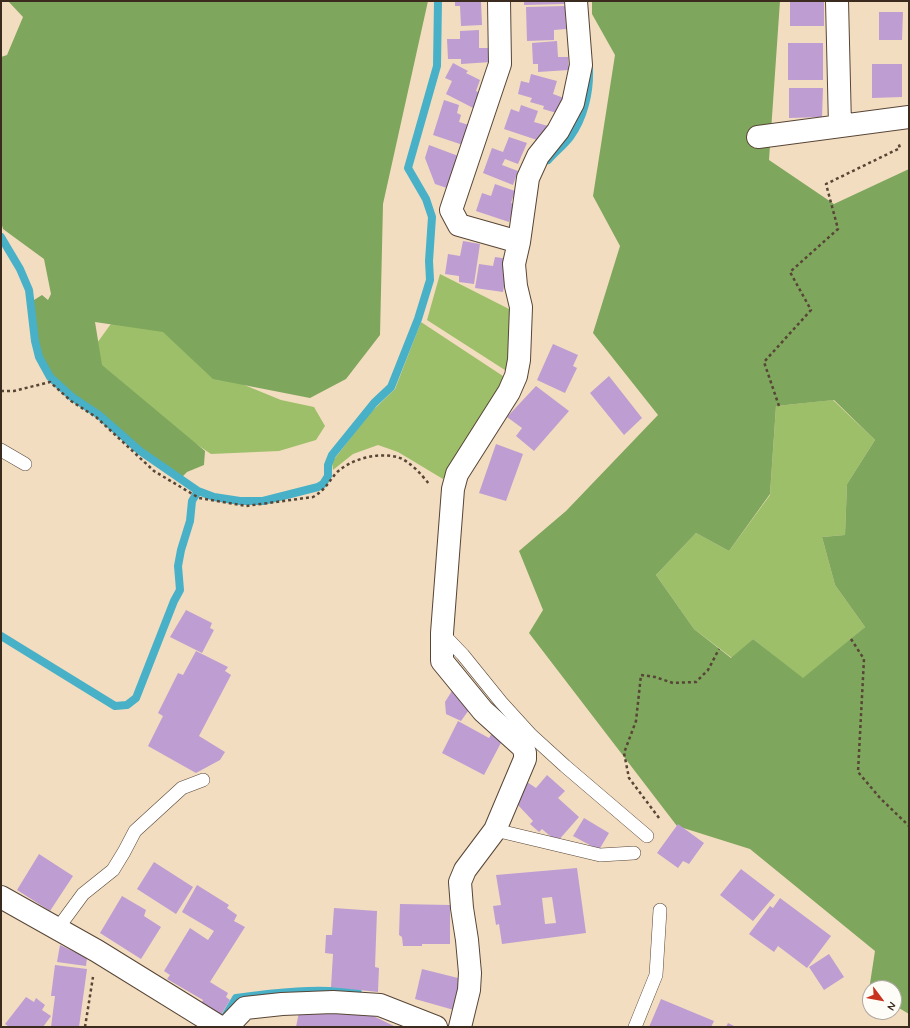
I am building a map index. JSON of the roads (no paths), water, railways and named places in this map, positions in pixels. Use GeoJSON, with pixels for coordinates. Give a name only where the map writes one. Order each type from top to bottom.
{"type":"FeatureCollection","features":[{"type":"Feature","properties":{"kind":"street"},"geometry":{"type":"LineString","coordinates":[[500,1],[500,64],[451,210],[459,225],[519,242]]}},
{"type":"Feature","properties":{"kind":"street"},"geometry":{"type":"LineString","coordinates":[[460,1027],[469,990],[470,973],[460,882],[468,865],[495,830],[525,762],[525,753],[523,748],[482,712],[442,661],[442,633],[453,489],[457,474],[509,392],[516,376],[519,360],[521,307],[516,286],[514,264],[519,242],[528,178],[538,156],[558,131],[573,103],[581,64],[576,1]]}},
{"type":"Feature","properties":{"kind":"street"},"geometry":{"type":"LineString","coordinates":[[837,1],[840,126]]}},
{"type":"Feature","properties":{"kind":"street"},"geometry":{"type":"LineString","coordinates":[[758,137],[901,118]]}},
{"type":"Feature","properties":{"kind":"street"},"geometry":{"type":"LineString","coordinates":[[1,897],[58,928],[220,1027]]}},
{"type":"Feature","properties":{"kind":"street"},"geometry":{"type":"LineString","coordinates":[[226,1027],[245,1008],[282,1004],[333,1002],[380,1005],[436,1027]]}},
{"type":"Feature","properties":{"kind":"lane"},"geometry":{"type":"LineString","coordinates":[[1,450],[25,464]]}},
{"type":"Feature","properties":{"kind":"lane"},"geometry":{"type":"LineString","coordinates":[[442,633],[463,655],[501,702],[531,735],[647,836]]}},
{"type":"Feature","properties":{"kind":"lane"},"geometry":{"type":"LineString","coordinates":[[58,928],[83,894],[113,870],[135,831],[182,788],[202,780]]}},
{"type":"Feature","properties":{"kind":"lane"},"geometry":{"type":"LineString","coordinates":[[495,830],[600,855],[634,853]]}},
{"type":"Feature","properties":{"kind":"lane"},"geometry":{"type":"LineString","coordinates":[[635,1027],[656,975],[660,910]]}},
{"type":"Feature","properties":{"kind":"waterway"},"geometry":{"type":"LineString","coordinates":[[1,237],[20,269],[29,290],[35,341],[39,357],[50,377],[72,397],[99,415],[140,451],[198,491],[214,497],[240,501],[263,501],[318,487],[323,484],[328,476],[328,465],[332,455],[374,403],[391,387],[418,319],[430,280],[429,261],[432,217],[426,199],[408,168],[437,66],[438,1]]}},
{"type":"Feature","properties":{"kind":"waterway"},"geometry":{"type":"LineString","coordinates":[[548,160],[565,143],[575,130],[585,104],[589,68]]}},
{"type":"Feature","properties":{"kind":"waterway"},"geometry":{"type":"LineString","coordinates":[[1,636],[115,706],[127,705],[136,698],[174,601],[180,590],[178,566],[181,550],[190,521],[192,501],[198,491]]}},
{"type":"Feature","properties":{"kind":"waterway"},"geometry":{"type":"LineString","coordinates":[[226,1015],[236,998],[297,991],[358,993]]}}]}
